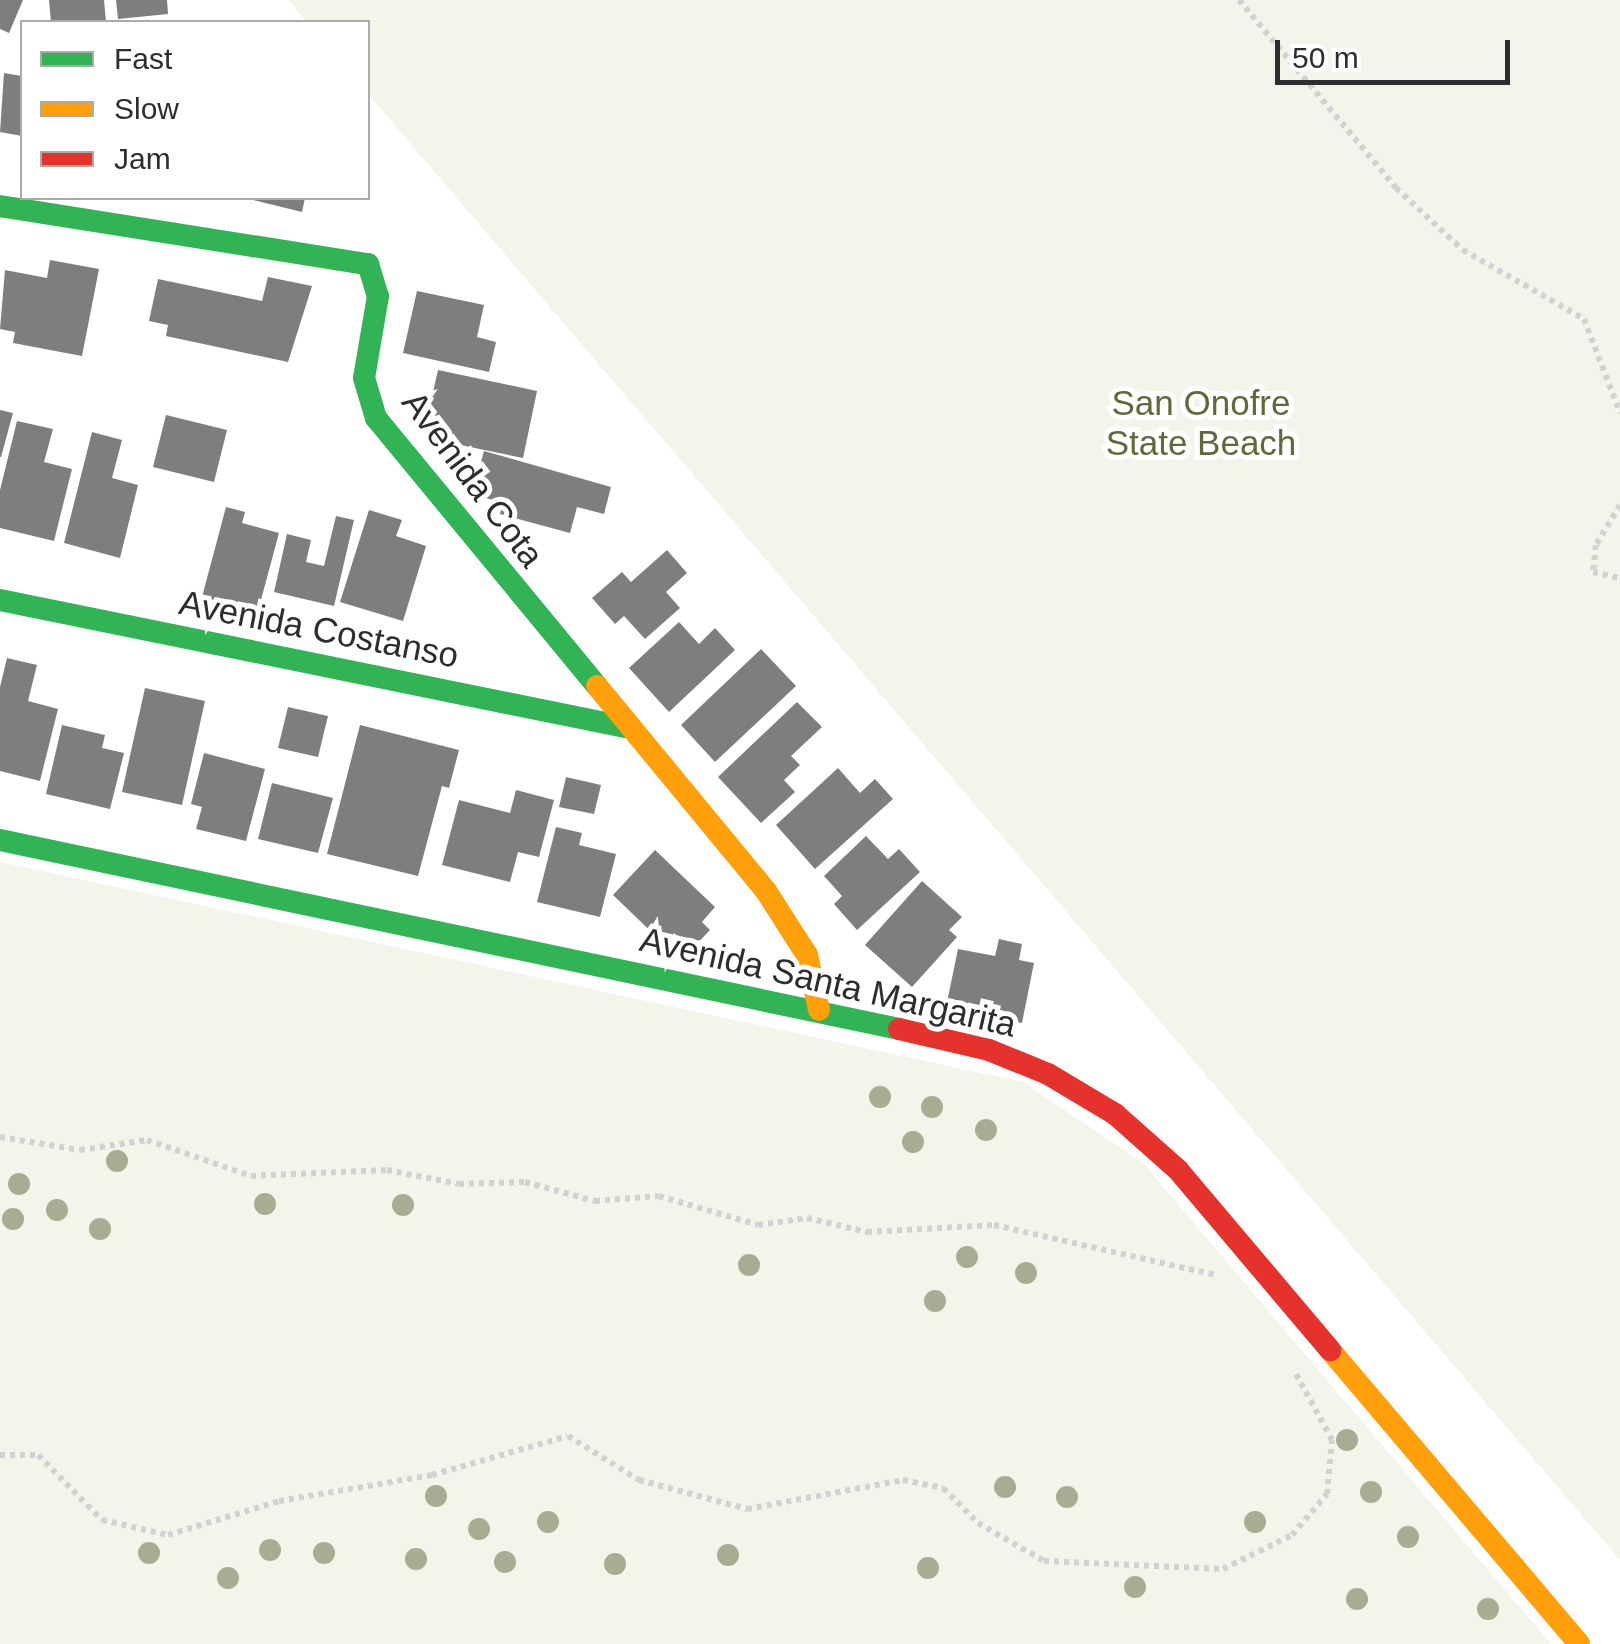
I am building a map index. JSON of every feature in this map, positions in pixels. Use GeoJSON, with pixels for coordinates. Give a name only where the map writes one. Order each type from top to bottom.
{"type":"FeatureCollection","features":[{"type":"Feature","properties":{"kind":"street","name":"Avenida Cota"},"geometry":{"type":"LineString","coordinates":[[0,206],[368,264],[378,296],[364,378],[376,418],[625,727],[766,891],[807,955],[820,1010]]}},
{"type":"Feature","properties":{"kind":"street","name":"Avenida Costanso"},"geometry":{"type":"LineString","coordinates":[[0,600],[625,727]]}},
{"type":"Feature","properties":{"kind":"street","name":"Avenida Santa Margarita"},"geometry":{"type":"LineString","coordinates":[[0,840],[820,1010],[989,1050],[1048,1074],[1115,1114],[1178,1170],[1579,1644]]}},
{"type":"Feature","properties":{"kind":"path"},"geometry":{"type":"LineString","coordinates":[[1239,0],[1396,188],[1463,250],[1584,319],[1620,412]]}},
{"type":"Feature","properties":{"kind":"path"},"geometry":{"type":"LineString","coordinates":[[1620,505],[1596,545],[1593,572],[1620,578]]}},
{"type":"Feature","properties":{"kind":"path"},"geometry":{"type":"LineString","coordinates":[[0,1137],[80,1150],[148,1140],[251,1176],[387,1170],[459,1184],[524,1182],[595,1201],[659,1196],[758,1225],[807,1218],[867,1232],[994,1225],[1229,1284]]}},
{"type":"Feature","properties":{"kind":"path"},"geometry":{"type":"LineString","coordinates":[[0,1455],[38,1455],[102,1520],[168,1535],[279,1500],[432,1475],[568,1436],[639,1480],[747,1510],[903,1480],[943,1488],[978,1523],[1044,1561],[1223,1569],[1292,1535],[1326,1494],[1332,1440],[1295,1370]]}},
{"type":"Feature","properties":{"kind":"green space","name":"San Onofre State Beach"},"geometry":{"type":"Polygon","coordinates":[[[288,0],[1620,0],[1620,1560],[370,96],[370,20],[305,20],[288,0]]]}},
{"type":"Feature","properties":{"kind":"green space"},"geometry":{"type":"Polygon","coordinates":[[[0,862],[1023,1082],[1143,1163],[1551,1644],[0,1644],[0,862]]]}},
{"type":"Feature","properties":{"kind":"building"},"geometry":{"type":"Polygon","coordinates":[[[0,0],[23,0],[9,33],[0,29],[0,0]]]}},
{"type":"Feature","properties":{"kind":"building"},"geometry":{"type":"Polygon","coordinates":[[[49,0],[104,0],[106,20],[51,20],[49,0]]]}},
{"type":"Feature","properties":{"kind":"building"},"geometry":{"type":"Polygon","coordinates":[[[116,0],[167,0],[168,14],[118,19],[116,0]]]}},
{"type":"Feature","properties":{"kind":"building"},"geometry":{"type":"Polygon","coordinates":[[[4,73],[20,76],[20,136],[0,132],[4,73]]]}},
{"type":"Feature","properties":{"kind":"building"},"geometry":{"type":"Polygon","coordinates":[[[253,200],[305,200],[302,212],[253,200]]]}},
{"type":"Feature","properties":{"kind":"building"},"geometry":{"type":"Polygon","coordinates":[[[50,260],[99,269],[82,356],[13,343],[15,332],[0,329],[5,270],[47,278],[50,260]]]}},
{"type":"Feature","properties":{"kind":"building"},"geometry":{"type":"Polygon","coordinates":[[[268,277],[312,286],[288,362],[166,336],[168,325],[149,321],[158,279],[262,301],[268,277]]]}},
{"type":"Feature","properties":{"kind":"building"},"geometry":{"type":"Polygon","coordinates":[[[417,291],[484,305],[477,337],[496,342],[489,372],[403,353],[417,291]]]}},
{"type":"Feature","properties":{"kind":"building"},"geometry":{"type":"Polygon","coordinates":[[[438,370],[537,391],[523,458],[436,440],[441,417],[428,414],[438,370]]]}},
{"type":"Feature","properties":{"kind":"building"},"geometry":{"type":"Polygon","coordinates":[[[0,410],[13,413],[1,457],[0,457],[0,410]]]}},
{"type":"Feature","properties":{"kind":"building"},"geometry":{"type":"Polygon","coordinates":[[[166,415],[227,430],[214,482],[153,467],[166,415]]]}},
{"type":"Feature","properties":{"kind":"building"},"geometry":{"type":"Polygon","coordinates":[[[17,421],[53,429],[44,462],[72,469],[54,541],[0,528],[0,490],[17,421]]]}},
{"type":"Feature","properties":{"kind":"building"},"geometry":{"type":"Polygon","coordinates":[[[92,432],[122,440],[112,478],[138,485],[120,558],[64,543],[92,432]]]}},
{"type":"Feature","properties":{"kind":"building"},"geometry":{"type":"Polygon","coordinates":[[[484,451],[611,487],[604,514],[577,507],[570,533],[500,514],[503,503],[472,494],[484,451]]]}},
{"type":"Feature","properties":{"kind":"building"},"geometry":{"type":"Polygon","coordinates":[[[226,507],[245,512],[242,523],[279,533],[258,611],[202,597],[226,507]]]}},
{"type":"Feature","properties":{"kind":"building"},"geometry":{"type":"Polygon","coordinates":[[[369,510],[402,520],[396,536],[426,546],[403,621],[340,602],[369,510]]]}},
{"type":"Feature","properties":{"kind":"building"},"geometry":{"type":"Polygon","coordinates":[[[336,516],[354,520],[334,606],[274,592],[287,534],[311,540],[306,562],[324,566],[336,516]]]}},
{"type":"Feature","properties":{"kind":"building"},"geometry":{"type":"Polygon","coordinates":[[[667,550],[687,573],[666,592],[680,608],[645,639],[624,616],[615,624],[592,598],[622,572],[631,582],[667,550]]]}},
{"type":"Feature","properties":{"kind":"building"},"geometry":{"type":"Polygon","coordinates":[[[679,622],[699,644],[715,628],[735,650],[669,712],[629,668],[679,622]]]}},
{"type":"Feature","properties":{"kind":"building"},"geometry":{"type":"Polygon","coordinates":[[[761,649],[796,686],[715,762],[681,725],[761,649]]]}},
{"type":"Feature","properties":{"kind":"building"},"geometry":{"type":"Polygon","coordinates":[[[7,658],[37,665],[28,701],[58,709],[40,781],[0,771],[0,687],[7,658]]]}},
{"type":"Feature","properties":{"kind":"building"},"geometry":{"type":"Polygon","coordinates":[[[145,688],[205,701],[182,805],[122,792],[145,688]]]}},
{"type":"Feature","properties":{"kind":"building"},"geometry":{"type":"Polygon","coordinates":[[[797,702],[822,727],[791,756],[800,765],[784,780],[795,792],[761,823],[718,777],[797,702]]]}},
{"type":"Feature","properties":{"kind":"building"},"geometry":{"type":"Polygon","coordinates":[[[288,707],[328,716],[318,757],[278,748],[288,707]]]}},
{"type":"Feature","properties":{"kind":"building"},"geometry":{"type":"Polygon","coordinates":[[[62,725],[105,735],[102,748],[124,753],[110,809],[46,794],[62,725]]]}},
{"type":"Feature","properties":{"kind":"building"},"geometry":{"type":"Polygon","coordinates":[[[360,725],[459,750],[449,788],[442,786],[418,876],[327,854],[360,725]]]}},
{"type":"Feature","properties":{"kind":"building"},"geometry":{"type":"Polygon","coordinates":[[[204,753],[265,769],[246,841],[196,829],[202,807],[191,804],[204,753]]]}},
{"type":"Feature","properties":{"kind":"building"},"geometry":{"type":"Polygon","coordinates":[[[838,768],[860,793],[875,779],[893,799],[815,869],[776,825],[838,768]]]}},
{"type":"Feature","properties":{"kind":"building"},"geometry":{"type":"Polygon","coordinates":[[[566,777],[601,785],[594,814],[559,807],[566,777]]]}},
{"type":"Feature","properties":{"kind":"building"},"geometry":{"type":"Polygon","coordinates":[[[272,783],[333,798],[318,853],[258,839],[272,783]]]}},
{"type":"Feature","properties":{"kind":"building"},"geometry":{"type":"Polygon","coordinates":[[[516,790],[554,800],[539,857],[518,852],[510,882],[442,865],[459,800],[510,813],[516,790]]]}},
{"type":"Feature","properties":{"kind":"building"},"geometry":{"type":"Polygon","coordinates":[[[556,827],[582,833],[579,845],[616,854],[600,917],[537,902],[556,827]]]}},
{"type":"Feature","properties":{"kind":"building"},"geometry":{"type":"Polygon","coordinates":[[[866,836],[888,859],[899,849],[920,872],[857,930],[834,904],[842,896],[824,876],[866,836]]]}},
{"type":"Feature","properties":{"kind":"building"},"geometry":{"type":"Polygon","coordinates":[[[655,850],[715,907],[702,922],[710,930],[691,950],[674,933],[664,944],[613,895],[655,850]]]}},
{"type":"Feature","properties":{"kind":"building"},"geometry":{"type":"Polygon","coordinates":[[[922,881],[962,917],[949,930],[957,937],[912,987],[865,945],[922,881]]]}},
{"type":"Feature","properties":{"kind":"building"},"geometry":{"type":"Polygon","coordinates":[[[999,939],[1022,944],[1019,960],[1034,963],[1022,1023],[946,1007],[958,949],[995,956],[999,939]]]}},
{"type":"Feature","properties":{"kind":"traffic: fast"},"geometry":{"type":"LineString","coordinates":[[0,206],[368,264],[378,296],[364,378],[376,418],[597,686]]}},
{"type":"Feature","properties":{"kind":"traffic: fast"},"geometry":{"type":"LineString","coordinates":[[0,600],[625,727]]}},
{"type":"Feature","properties":{"kind":"traffic: fast"},"geometry":{"type":"LineString","coordinates":[[0,840],[899,1029]]}},
{"type":"Feature","properties":{"kind":"traffic: slow"},"geometry":{"type":"LineString","coordinates":[[597,686],[766,891],[807,955],[819,1010]]}},
{"type":"Feature","properties":{"kind":"traffic: slow"},"geometry":{"type":"LineString","coordinates":[[1330,1350],[1579,1644]]}},
{"type":"Feature","properties":{"kind":"traffic: jam"},"geometry":{"type":"LineString","coordinates":[[899,1029],[989,1050],[1048,1074],[1115,1114],[1178,1170],[1330,1350]]}}]}
